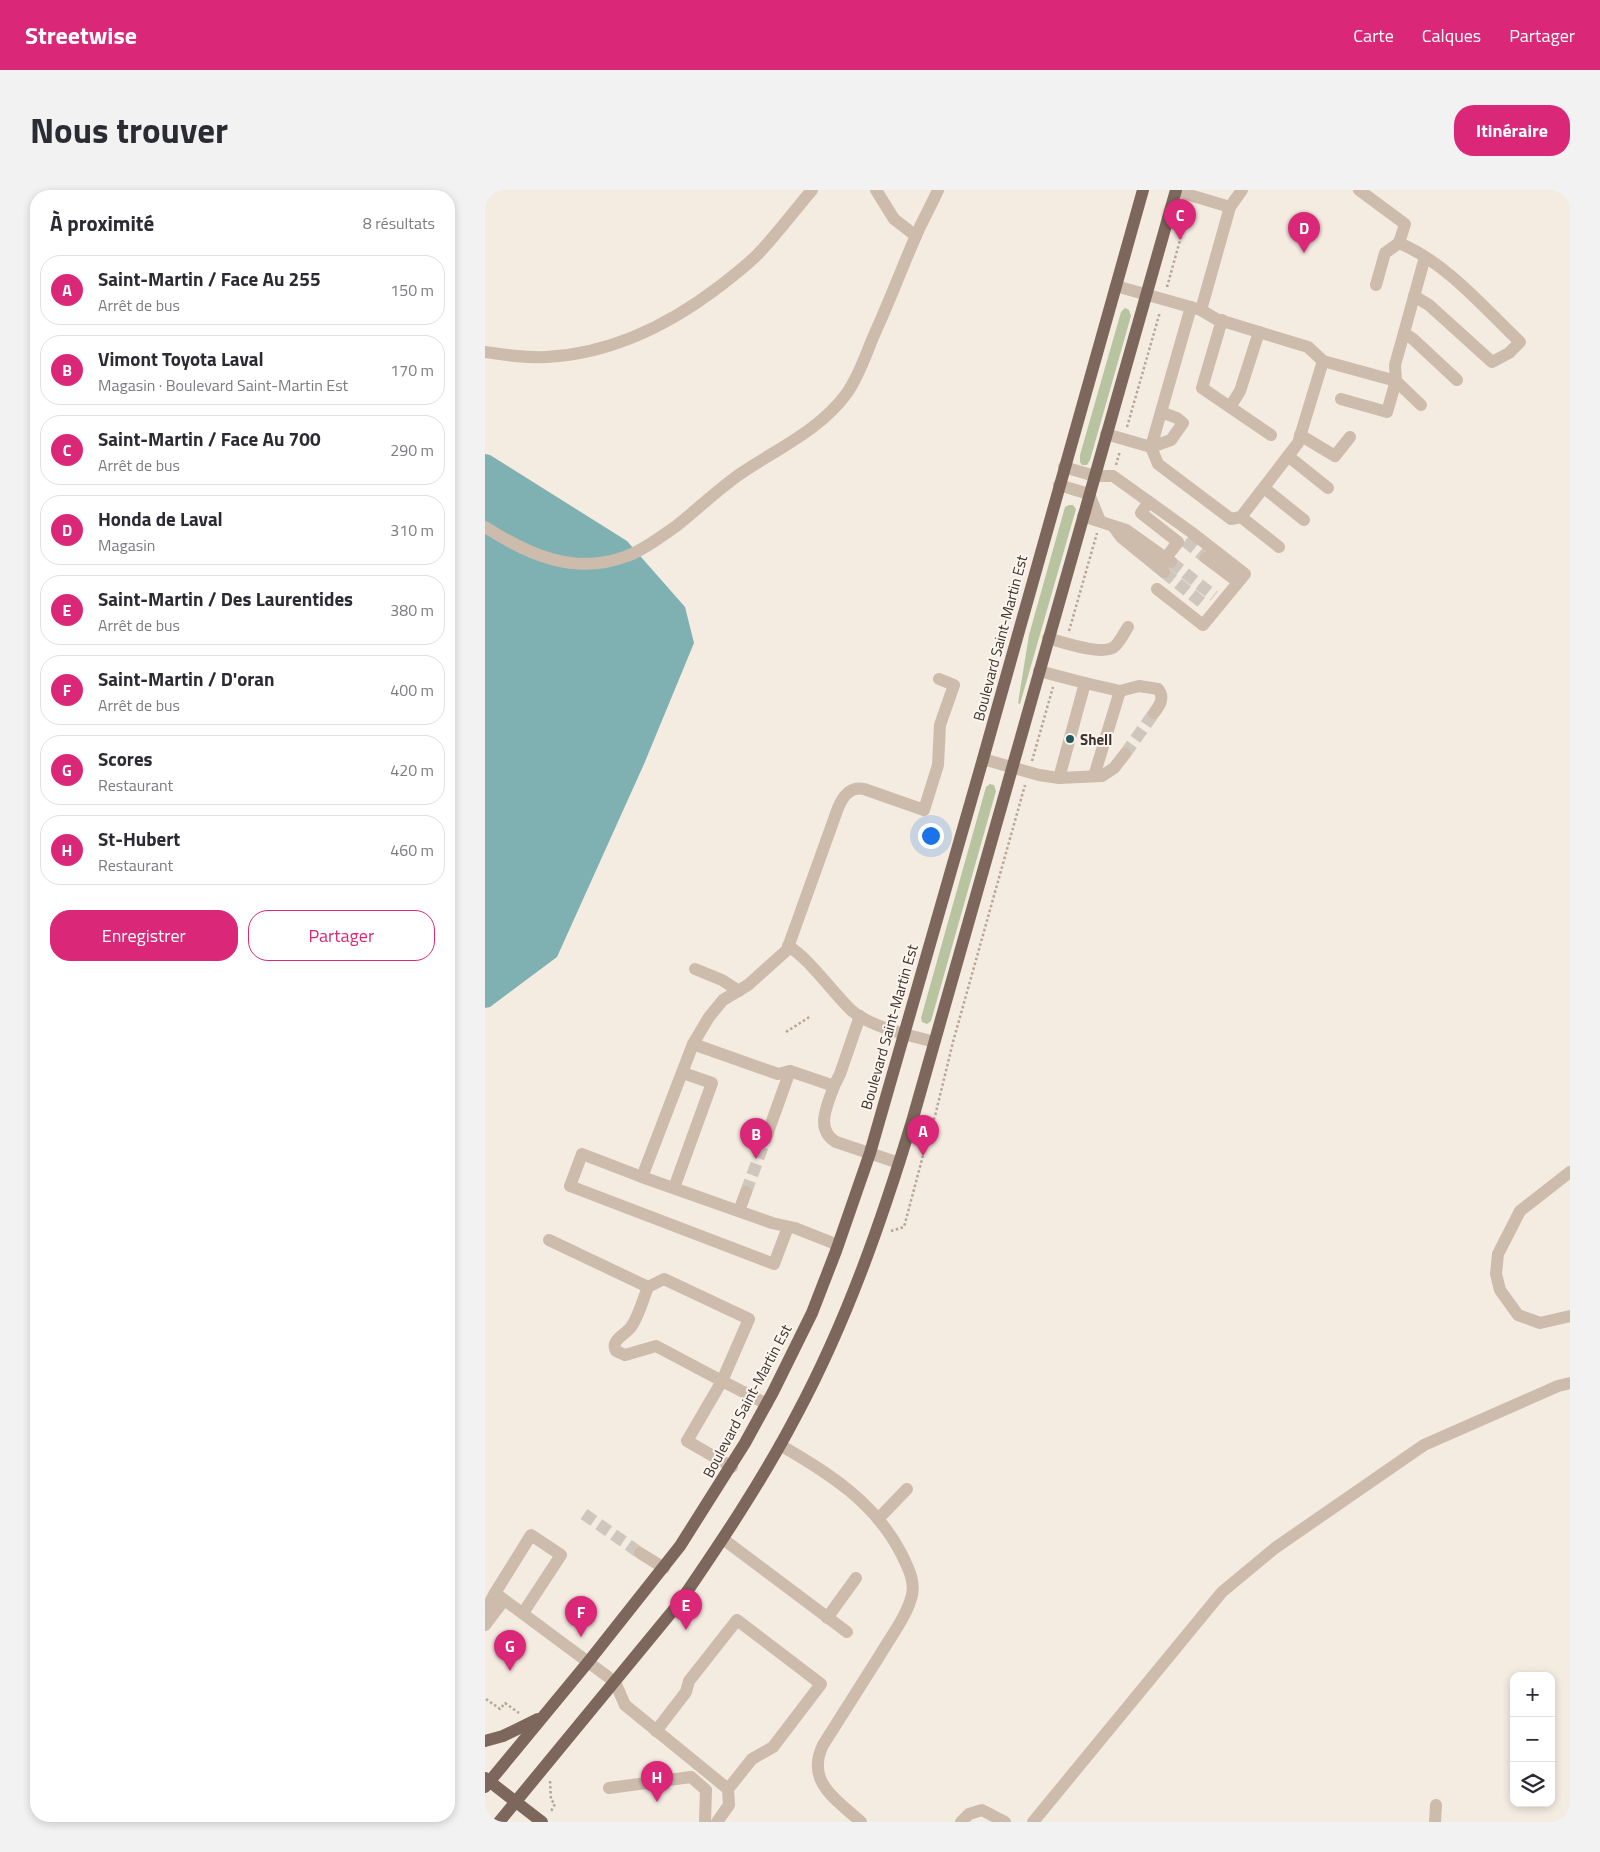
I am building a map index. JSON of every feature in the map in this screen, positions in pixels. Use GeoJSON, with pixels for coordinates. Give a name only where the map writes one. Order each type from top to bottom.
{"type":"FeatureCollection","features":[{"type":"Feature","properties":{"kind":"main road","name":"Boulevard Saint-Martin Est"},"geometry":{"type":"LineString","coordinates":[[487,1782],[589,1661],[664,1568],[692,1528],[732,1467],[767,1404],[812,1313],[870,1153],[1143,190]]}},
{"type":"Feature","properties":{"kind":"main road"},"geometry":{"type":"LineString","coordinates":[[499,1822],[680,1602],[723,1539],[780,1446],[813,1383],[846,1312],[881,1220],[899,1163],[1176,190]]}},
{"type":"Feature","properties":{"kind":"main road"},"geometry":{"type":"LineString","coordinates":[[485,1741],[503,1736],[542,1717]]}},
{"type":"Feature","properties":{"kind":"main road"},"geometry":{"type":"LineString","coordinates":[[487,1782],[516,1801],[542,1822]]}},
{"type":"Feature","properties":{"kind":"lane"},"geometry":{"type":"LineString","coordinates":[[485,352],[527,357],[576,354],[615,344],[655,328],[709,294],[757,254],[812,190]]}},
{"type":"Feature","properties":{"kind":"lane"},"geometry":{"type":"LineString","coordinates":[[876,190],[894,219],[915,236]]}},
{"type":"Feature","properties":{"kind":"lane"},"geometry":{"type":"LineString","coordinates":[[485,527],[509,542],[557,562],[581,564],[604,562],[627,556],[647,546],[741,474],[816,426],[834,410],[848,390],[885,312],[915,236],[938,190]]}},
{"type":"Feature","properties":{"kind":"lane"},"geometry":{"type":"LineString","coordinates":[[1176,190],[1230,207]]}},
{"type":"Feature","properties":{"kind":"lane"},"geometry":{"type":"LineString","coordinates":[[1242,190],[1230,207],[1161,412],[1151,448],[1158,464],[1231,519],[1241,517],[1298,443],[1323,361]]}},
{"type":"Feature","properties":{"kind":"lane"},"geometry":{"type":"LineString","coordinates":[[1359,190],[1405,224],[1399,243],[1385,253],[1376,285]]}},
{"type":"Feature","properties":{"kind":"lane"},"geometry":{"type":"LineString","coordinates":[[1399,243],[1425,256],[1447,272],[1520,342],[1509,352],[1492,362],[1429,304],[1414,296]]}},
{"type":"Feature","properties":{"kind":"lane"},"geometry":{"type":"LineString","coordinates":[[1341,400],[1387,412],[1396,382],[1395,366],[1425,256]]}},
{"type":"Feature","properties":{"kind":"lane"},"geometry":{"type":"LineString","coordinates":[[1115,286],[1196,309],[1222,320],[1308,347],[1323,361],[1396,382],[1421,405]]}},
{"type":"Feature","properties":{"kind":"lane"},"geometry":{"type":"LineString","coordinates":[[1222,320],[1202,388],[1271,435]]}},
{"type":"Feature","properties":{"kind":"lane"},"geometry":{"type":"LineString","coordinates":[[1230,407],[1240,391],[1259,332]]}},
{"type":"Feature","properties":{"kind":"lane"},"geometry":{"type":"LineString","coordinates":[[1404,333],[1457,380]]}},
{"type":"Feature","properties":{"kind":"lane"},"geometry":{"type":"LineString","coordinates":[[1106,434],[1151,448],[1171,440],[1183,423],[1177,418],[1161,412]]}},
{"type":"Feature","properties":{"kind":"lane"},"geometry":{"type":"LineString","coordinates":[[1300,435],[1335,456],[1350,437]]}},
{"type":"Feature","properties":{"kind":"lane"},"geometry":{"type":"LineString","coordinates":[[1288,456],[1328,488]]}},
{"type":"Feature","properties":{"kind":"lane"},"geometry":{"type":"LineString","coordinates":[[1064,467],[1095,476],[1113,476],[1245,574],[1214,604],[1203,625],[1157,589]]}},
{"type":"Feature","properties":{"kind":"lane"},"geometry":{"type":"LineString","coordinates":[[1059,485],[1089,494],[1098,527]]}},
{"type":"Feature","properties":{"kind":"lane"},"geometry":{"type":"LineString","coordinates":[[1264,488],[1304,520]]}},
{"type":"Feature","properties":{"kind":"lane"},"geometry":{"type":"LineString","coordinates":[[1083,516],[1098,527],[1113,526],[1121,537],[1165,565],[1179,542],[1141,513],[1149,502]]}},
{"type":"Feature","properties":{"kind":"lane"},"geometry":{"type":"LineString","coordinates":[[1160,510],[1185,541]]}},
{"type":"Feature","properties":{"kind":"lane"},"geometry":{"type":"LineString","coordinates":[[1241,517],[1279,547]]}},
{"type":"Feature","properties":{"kind":"lane"},"geometry":{"type":"LineString","coordinates":[[1206,558],[1238,582]]}},
{"type":"Feature","properties":{"kind":"lane"},"geometry":{"type":"LineString","coordinates":[[1048,638],[1087,648],[1106,650],[1111,649],[1117,644],[1128,627]]}},
{"type":"Feature","properties":{"kind":"lane"},"geometry":{"type":"LineString","coordinates":[[1039,671],[1120,691],[1139,686],[1158,690],[1162,700],[1154,713]]}},
{"type":"Feature","properties":{"kind":"lane"},"geometry":{"type":"LineString","coordinates":[[642,1177],[693,1044],[717,1006],[748,985],[782,956],[788,946],[838,808],[845,794],[855,789],[864,788],[924,810],[938,765],[940,726],[954,685],[939,679]]}},
{"type":"Feature","properties":{"kind":"lane"},"geometry":{"type":"LineString","coordinates":[[1059,778],[1085,683]]}},
{"type":"Feature","properties":{"kind":"lane"},"geometry":{"type":"LineString","coordinates":[[1094,776],[1120,691]]}},
{"type":"Feature","properties":{"kind":"lane"},"geometry":{"type":"LineString","coordinates":[[983,759],[1039,775],[1059,778],[1105,775],[1125,754]]}},
{"type":"Feature","properties":{"kind":"lane"},"geometry":{"type":"LineString","coordinates":[[788,946],[798,953],[835,995],[859,1016],[934,1042]]}},
{"type":"Feature","properties":{"kind":"lane"},"geometry":{"type":"LineString","coordinates":[[695,969],[722,980],[739,991]]}},
{"type":"Feature","properties":{"kind":"lane"},"geometry":{"type":"LineString","coordinates":[[859,1016],[824,1116],[825,1131],[836,1142],[899,1163]]}},
{"type":"Feature","properties":{"kind":"lane"},"geometry":{"type":"LineString","coordinates":[[693,1044],[778,1074],[790,1071],[834,1086]]}},
{"type":"Feature","properties":{"kind":"lane"},"geometry":{"type":"LineString","coordinates":[[767,1135],[790,1071]]}},
{"type":"Feature","properties":{"kind":"lane"},"geometry":{"type":"LineString","coordinates":[[674,1188],[712,1084],[683,1073]]}},
{"type":"Feature","properties":{"kind":"lane"},"geometry":{"type":"LineString","coordinates":[[787,1226],[774,1264],[570,1186],[582,1154],[642,1177],[772,1223],[787,1226],[838,1245]]}},
{"type":"Feature","properties":{"kind":"lane"},"geometry":{"type":"LineString","coordinates":[[1570,1172],[1520,1212],[1498,1254],[1496,1274],[1500,1290],[1518,1314],[1540,1323],[1570,1316]]}},
{"type":"Feature","properties":{"kind":"lane"},"geometry":{"type":"LineString","coordinates":[[739,1211],[746,1192]]}},
{"type":"Feature","properties":{"kind":"lane"},"geometry":{"type":"LineString","coordinates":[[549,1240],[648,1287]]}},
{"type":"Feature","properties":{"kind":"lane"},"geometry":{"type":"LineString","coordinates":[[732,1467],[687,1440],[722,1381],[749,1319],[664,1279],[648,1287],[633,1324],[615,1341],[616,1351],[625,1355],[656,1346],[722,1381],[767,1404]]}},
{"type":"Feature","properties":{"kind":"lane"},"geometry":{"type":"LineString","coordinates":[[1033,1822],[1222,1592],[1275,1548],[1424,1445],[1558,1386],[1570,1383]]}},
{"type":"Feature","properties":{"kind":"lane"},"geometry":{"type":"LineString","coordinates":[[780,1446],[812,1463],[844,1485],[878,1518],[895,1542],[909,1570],[913,1587],[911,1599],[899,1624],[823,1745],[819,1755],[817,1766],[821,1782],[827,1791],[861,1822]]}},
{"type":"Feature","properties":{"kind":"lane"},"geometry":{"type":"LineString","coordinates":[[878,1518],[907,1489]]}},
{"type":"Feature","properties":{"kind":"lane"},"geometry":{"type":"LineString","coordinates":[[485,1625],[531,1535],[561,1555],[523,1612]]}},
{"type":"Feature","properties":{"kind":"lane"},"geometry":{"type":"LineString","coordinates":[[723,1539],[847,1632]]}},
{"type":"Feature","properties":{"kind":"lane"},"geometry":{"type":"LineString","coordinates":[[640,1553],[664,1568]]}},
{"type":"Feature","properties":{"kind":"lane"},"geometry":{"type":"LineString","coordinates":[[827,1618],[856,1578]]}},
{"type":"Feature","properties":{"kind":"lane"},"geometry":{"type":"LineString","coordinates":[[485,1610],[500,1596]]}},
{"type":"Feature","properties":{"kind":"lane"},"geometry":{"type":"LineString","coordinates":[[500,1596],[615,1682],[625,1705],[728,1789]]}},
{"type":"Feature","properties":{"kind":"lane"},"geometry":{"type":"LineString","coordinates":[[656,1731],[686,1692],[689,1681],[737,1620],[821,1684],[773,1747],[752,1759],[728,1789],[729,1806],[717,1822]]}},
{"type":"Feature","properties":{"kind":"lane"},"geometry":{"type":"LineString","coordinates":[[609,1788],[691,1777],[706,1790],[705,1822]]}},
{"type":"Feature","properties":{"kind":"lane"},"geometry":{"type":"LineString","coordinates":[[1435,1822],[1436,1805]]}},
{"type":"Feature","properties":{"kind":"lane"},"geometry":{"type":"LineString","coordinates":[[961,1822],[969,1814],[978,1810],[985,1811],[1005,1822]]}},
{"type":"Feature","properties":{"kind":"path"},"geometry":{"type":"LineString","coordinates":[[1167,285],[1188,212]]}},
{"type":"Feature","properties":{"kind":"path"},"geometry":{"type":"LineString","coordinates":[[1126,431],[1159,314]]}},
{"type":"Feature","properties":{"kind":"path"},"geometry":{"type":"LineString","coordinates":[[1117,462],[1121,449]]}},
{"type":"Feature","properties":{"kind":"path"},"geometry":{"type":"LineString","coordinates":[[1068,634],[1098,527]]}},
{"type":"Feature","properties":{"kind":"path"},"geometry":{"type":"LineString","coordinates":[[1033,757],[1053,688]]}},
{"type":"Feature","properties":{"kind":"path"},"geometry":{"type":"LineString","coordinates":[[904,1227],[935,1116],[956,1029],[1025,785]]}},
{"type":"Feature","properties":{"kind":"path"},"geometry":{"type":"LineString","coordinates":[[786,1032],[811,1016]]}},
{"type":"Feature","properties":{"kind":"path"},"geometry":{"type":"LineString","coordinates":[[486,1699],[500,1709],[505,1703],[519,1713]]}},
{"type":"Feature","properties":{"kind":"path"},"geometry":{"type":"LineString","coordinates":[[548,1763],[551,1800],[555,1804]]}},
{"type":"Feature","properties":{"kind":"green space"},"geometry":{"type":"Polygon","coordinates":[[[1125,308],[1129,310],[1131,316],[1090,460],[1087,465],[1082,465],[1080,455],[1121,312],[1125,308]]]}},
{"type":"Feature","properties":{"kind":"green space"},"geometry":{"type":"Polygon","coordinates":[[[1073,505],[1076,509],[1020,704],[1018,703],[1029,635],[1065,507],[1073,505]]]}},
{"type":"Feature","properties":{"kind":"green space"},"geometry":{"type":"Polygon","coordinates":[[[990,784],[994,785],[996,791],[931,1021],[927,1024],[922,1022],[921,1018],[986,787],[990,784]]]}},
{"type":"Feature","properties":{"kind":"water"},"geometry":{"type":"Polygon","coordinates":[[[485,454],[490,455],[627,541],[685,607],[694,643],[644,764],[557,957],[490,1007],[485,1008],[485,454]]]}},
{"type":"Feature","properties":{"kind":"tunnel"},"geometry":{"type":"LineString","coordinates":[[1185,541],[1206,558]]}},
{"type":"Feature","properties":{"kind":"tunnel"},"geometry":{"type":"LineString","coordinates":[[1171,562],[1214,596]]}},
{"type":"Feature","properties":{"kind":"tunnel"},"geometry":{"type":"LineString","coordinates":[[1164,572],[1206,606]]}},
{"type":"Feature","properties":{"kind":"tunnel"},"geometry":{"type":"LineString","coordinates":[[1125,754],[1154,713]]}},
{"type":"Feature","properties":{"kind":"tunnel"},"geometry":{"type":"LineString","coordinates":[[746,1192],[767,1135]]}},
{"type":"Feature","properties":{"kind":"tunnel"},"geometry":{"type":"LineString","coordinates":[[584,1514],[640,1553]]}},
{"type":"Feature","properties":{"kind":"place","name":"Saint-Martin / Face Au 700"},"geometry":{"type":"Point","coordinates":[1180,240]}},
{"type":"Feature","properties":{"kind":"place","name":"Honda de Laval"},"geometry":{"type":"Point","coordinates":[1304,253]}},
{"type":"Feature","properties":{"kind":"place","name":"Shell"},"geometry":{"type":"Point","coordinates":[1070,739]}},
{"type":"Feature","properties":{"kind":"place","name":"Saint-Martin / Face Au 255"},"geometry":{"type":"Point","coordinates":[923,1156]}},
{"type":"Feature","properties":{"kind":"place","name":"Vimont Toyota Laval"},"geometry":{"type":"Point","coordinates":[756,1159]}},
{"type":"Feature","properties":{"kind":"place","name":"Saint-Martin / Des Laurentides"},"geometry":{"type":"Point","coordinates":[686,1630]}},
{"type":"Feature","properties":{"kind":"place","name":"Saint-Martin / D'oran"},"geometry":{"type":"Point","coordinates":[581,1637]}},
{"type":"Feature","properties":{"kind":"place","name":"Scores"},"geometry":{"type":"Point","coordinates":[510,1671]}},
{"type":"Feature","properties":{"kind":"place","name":"St-Hubert"},"geometry":{"type":"Point","coordinates":[657,1802]}}]}
